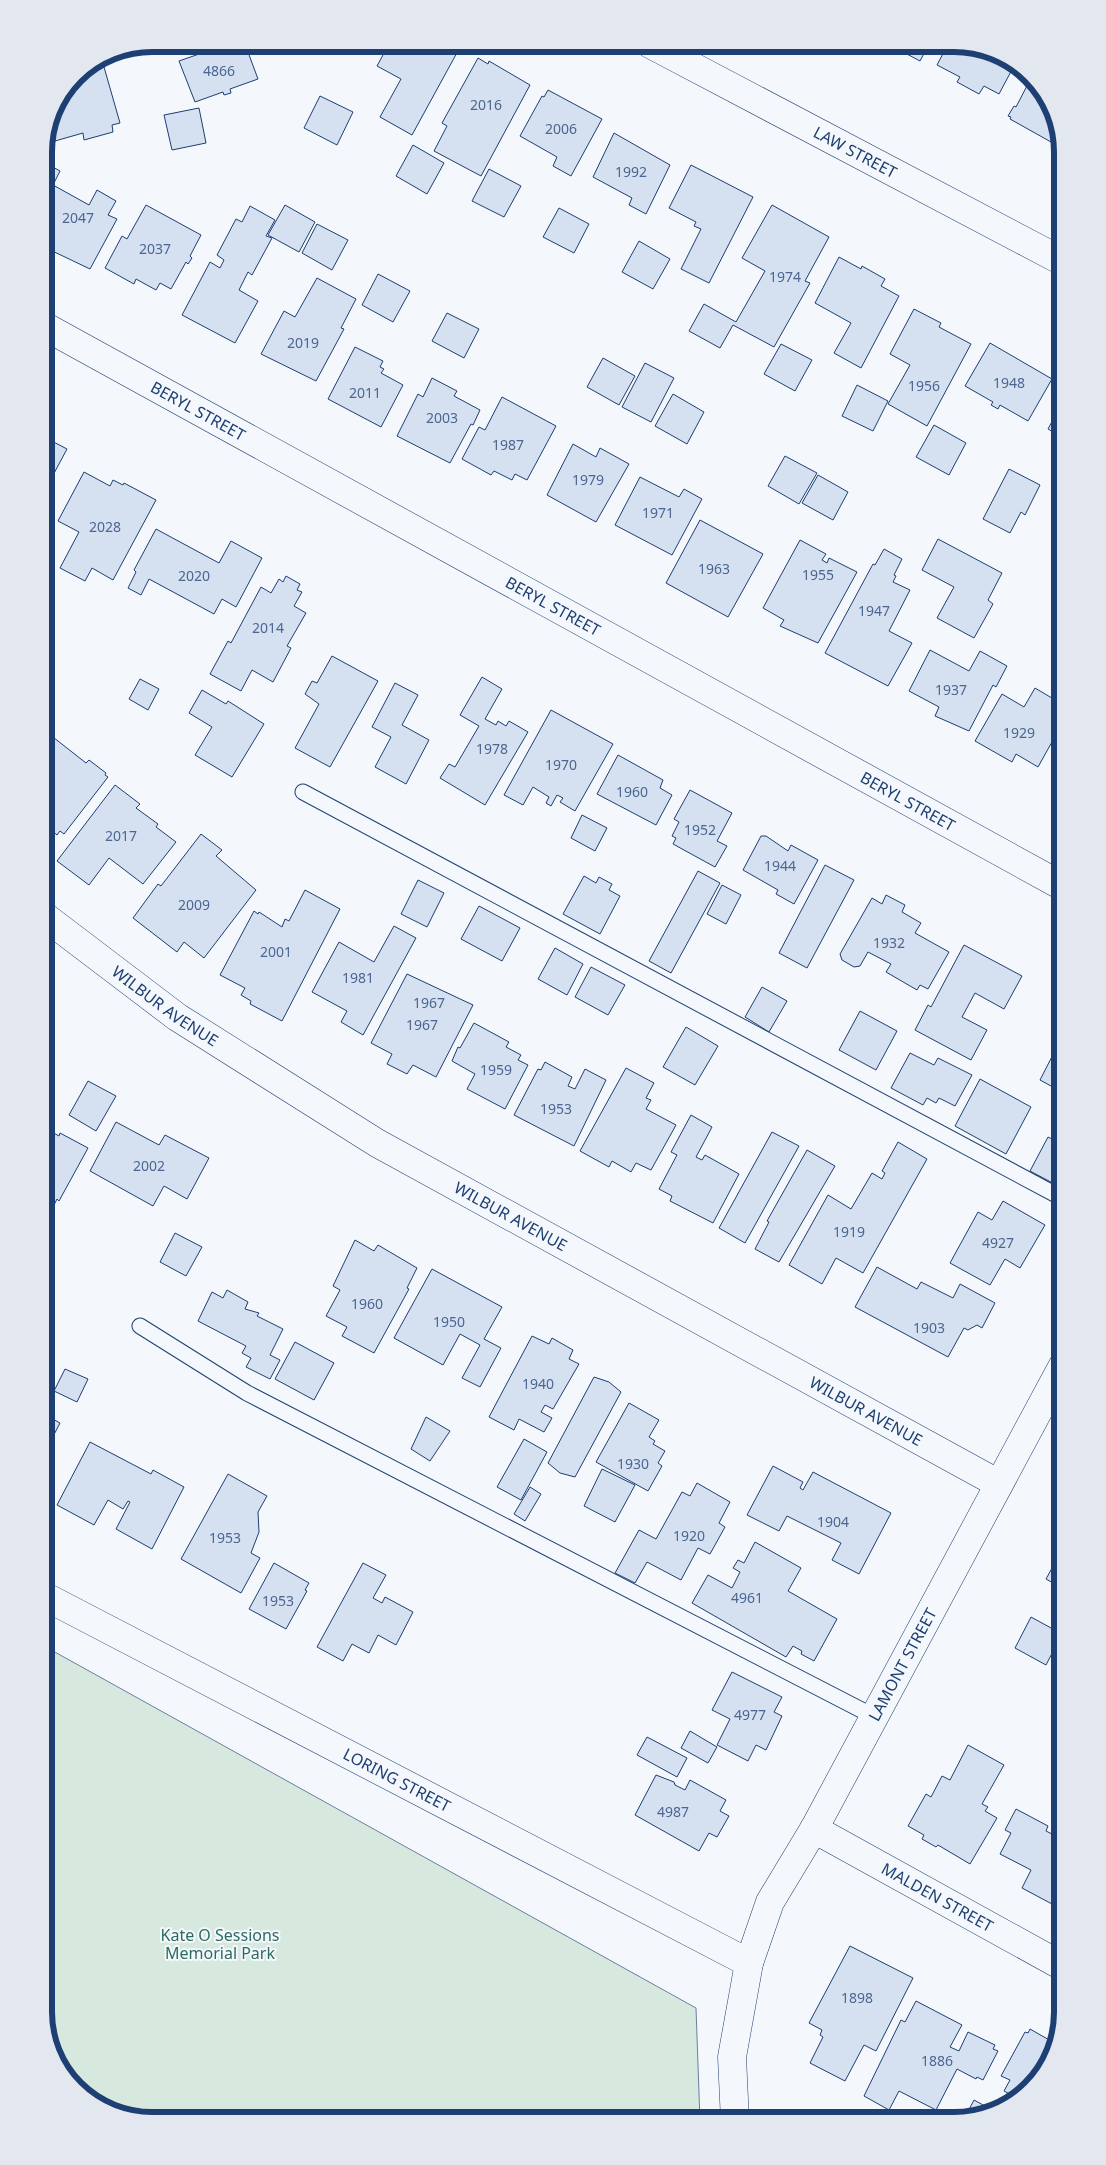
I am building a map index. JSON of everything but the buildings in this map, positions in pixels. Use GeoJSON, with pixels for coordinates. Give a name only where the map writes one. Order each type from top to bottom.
{"type":"FeatureCollection","features":[{"type":"Feature","properties":{"kind":"street","name":"LAW STREET"},"geometry":{"type":"LineString","coordinates":[[666,53],[1054,257]]}},
{"type":"Feature","properties":{"kind":"street","name":"BERYL STREET"},"geometry":{"type":"LineString","coordinates":[[53,331],[1054,882]]}},
{"type":"Feature","properties":{"kind":"street","name":"WILBUR AVENUE"},"geometry":{"type":"LineString","coordinates":[[53,923],[176,1017],[377,1143],[999,1484]]}},
{"type":"Feature","properties":{"kind":"street","name":"LAMONT STREET"},"geometry":{"type":"LineString","coordinates":[[735,2112],[732,2057],[749,1963],[770,1902],[814,1829],[1054,1382]]}},
{"type":"Feature","properties":{"kind":"street","name":"LORING STREET"},"geometry":{"type":"LineString","coordinates":[[52,1600],[749,1963]]}},
{"type":"Feature","properties":{"kind":"street","name":"MALDEN STREET"},"geometry":{"type":"LineString","coordinates":[[814,1829],[1054,1962]]}},
{"type":"Feature","properties":{"kind":"lane"},"geometry":{"type":"LineString","coordinates":[[303,792],[1054,1194]]}},
{"type":"Feature","properties":{"kind":"lane"},"geometry":{"type":"LineString","coordinates":[[140,1326],[247,1393],[873,1716]]}},
{"type":"Feature","properties":{"kind":"green space","name":"Kate O Sessions Memorial Park"},"geometry":{"type":"Polygon","coordinates":[[[52,1651],[696,2008],[700,2112],[146,2112],[133,2111],[108,2102],[92,2092],[73,2073],[60,2051],[53,2025],[52,1651]]]}}]}
